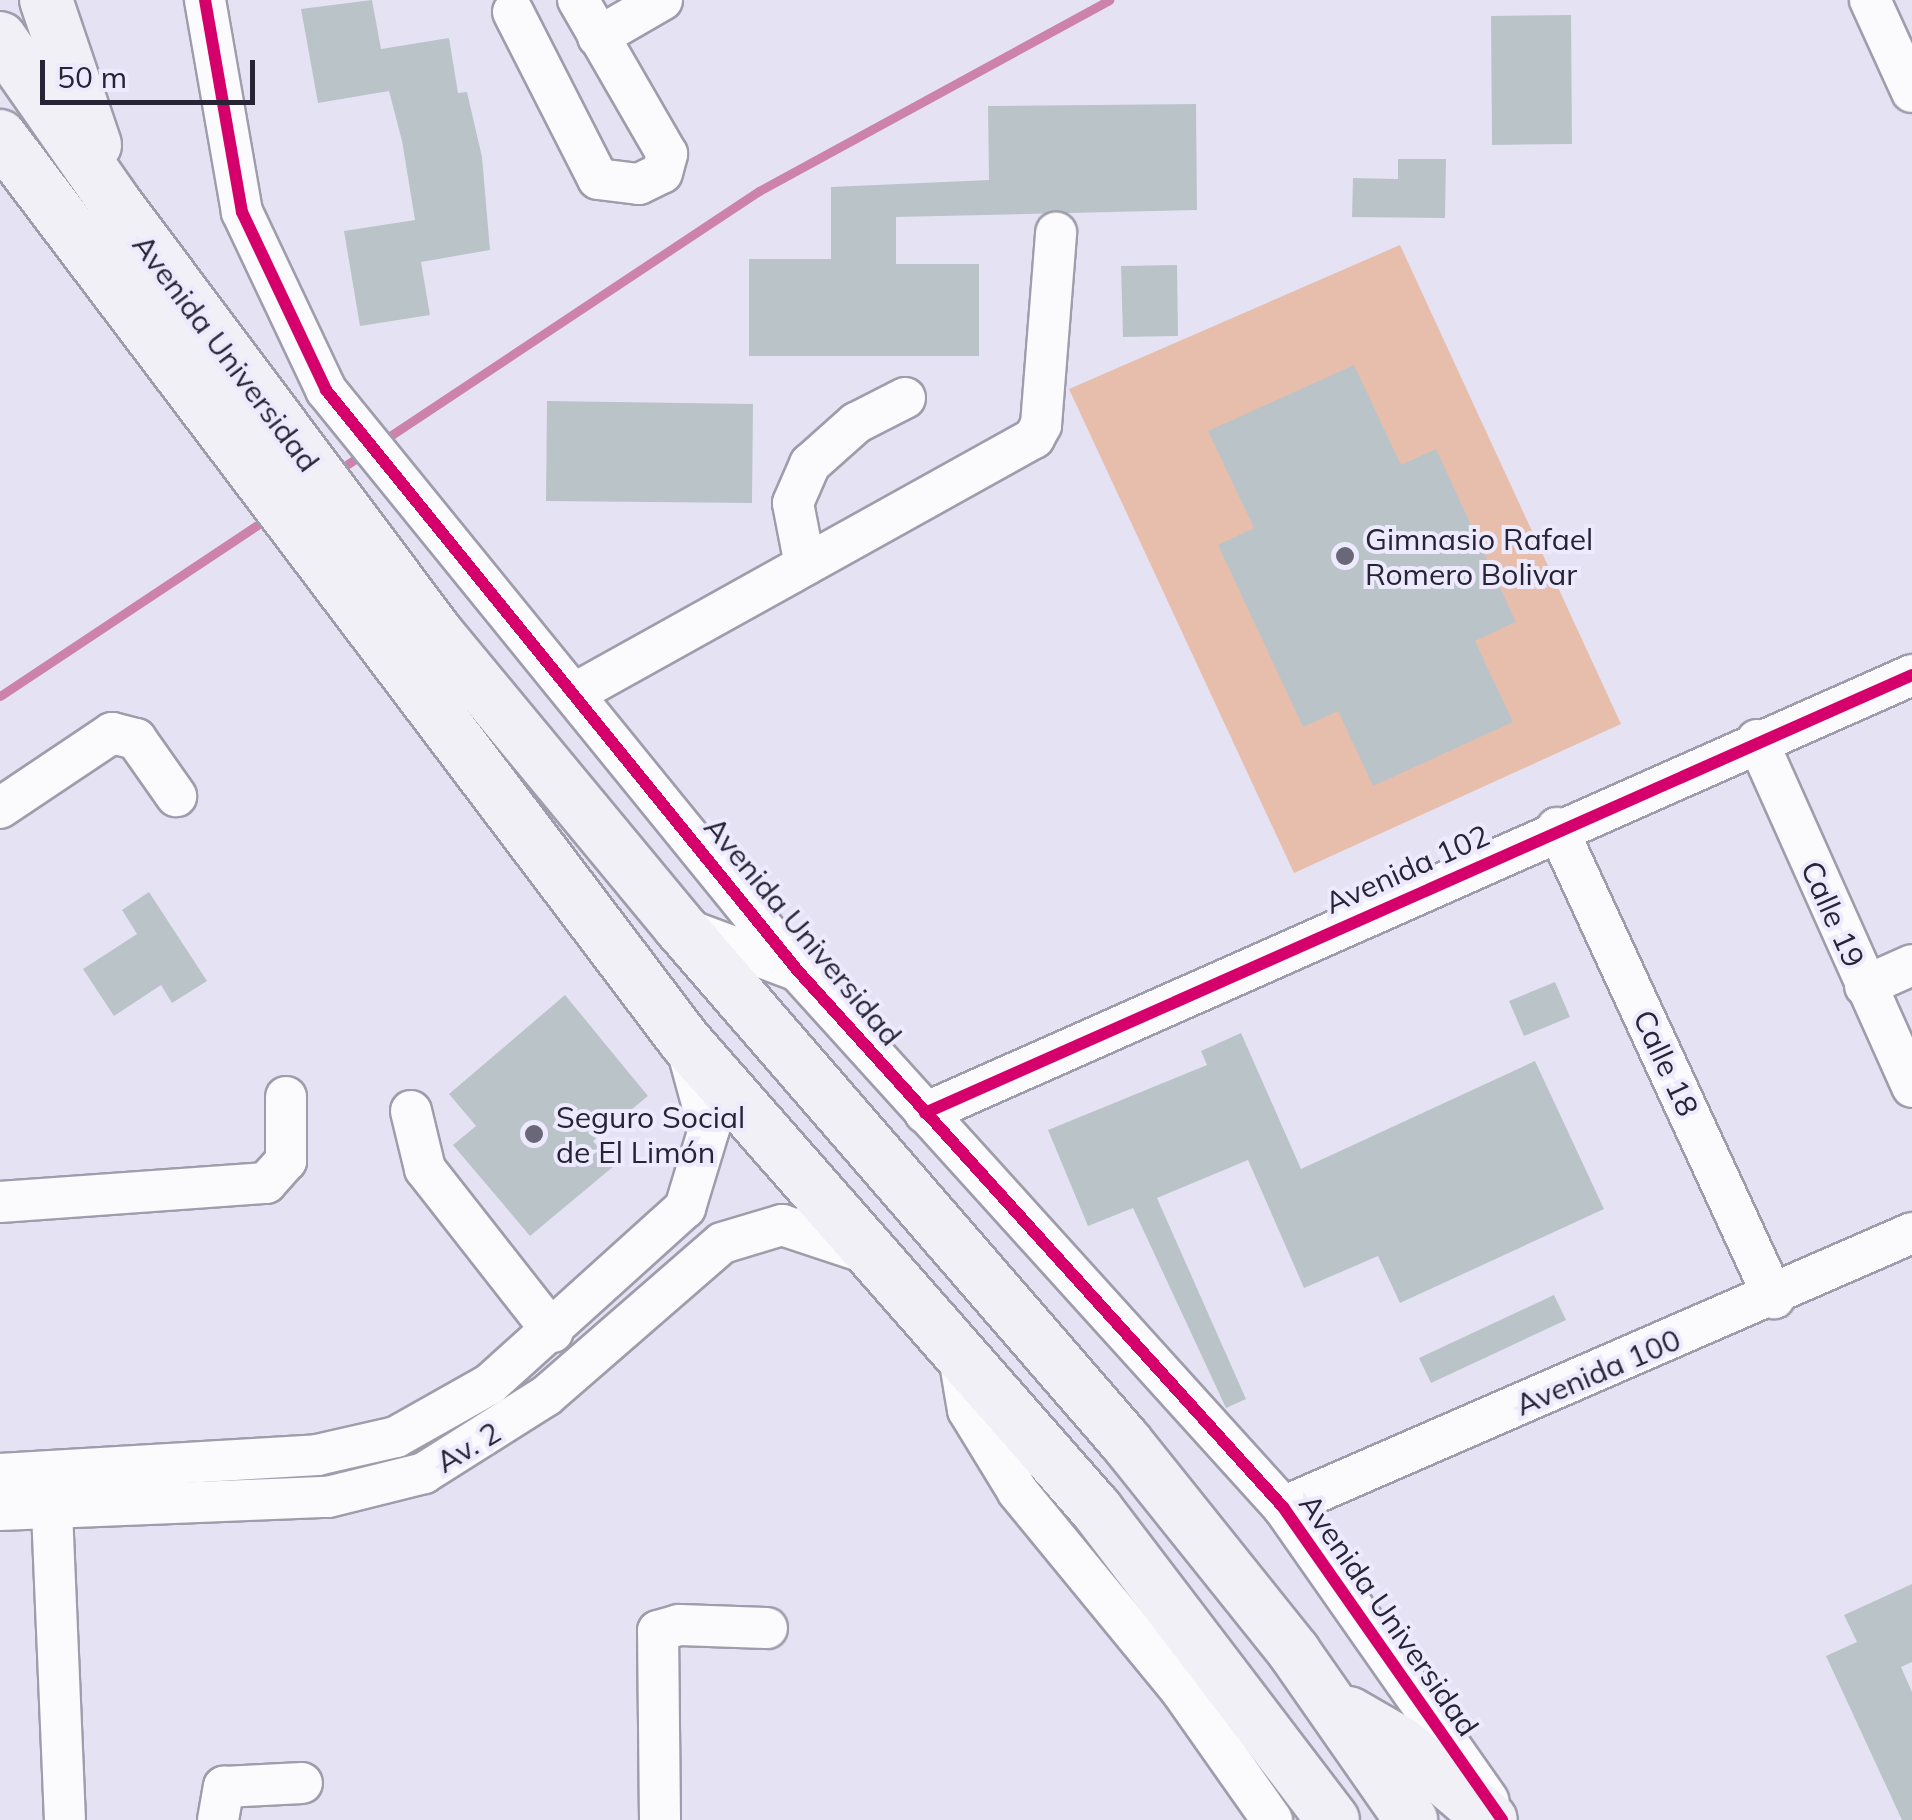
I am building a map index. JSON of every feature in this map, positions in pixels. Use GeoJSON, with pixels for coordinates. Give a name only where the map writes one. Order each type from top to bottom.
{"type":"FeatureCollection","features":[{"type":"Feature","properties":{"kind":"main road"},"geometry":{"type":"LineString","coordinates":[[46,0],[115,204]]}},
{"type":"Feature","properties":{"kind":"main road","name":"Avenida Universidad"},"geometry":{"type":"LineString","coordinates":[[0,38],[115,204],[436,632],[680,927],[1126,1442],[1328,1700],[1412,1820]]}},
{"type":"Feature","properties":{"kind":"main road","name":"Avenida Universidad"},"geometry":{"type":"LineString","coordinates":[[0,136],[685,1041],[866,1252],[957,1347],[1096,1509],[1333,1820]]}},
{"type":"Feature","properties":{"kind":"main road"},"geometry":{"type":"LineString","coordinates":[[1328,1700],[1400,1744],[1491,1820]]}},
{"type":"Feature","properties":{"kind":"street","name":"Avenida Universidad"},"geometry":{"type":"LineString","coordinates":[[205,0],[242,212],[326,390],[577,692],[798,970],[1283,1506],[1502,1820]]}},
{"type":"Feature","properties":{"kind":"street"},"geometry":{"type":"LineString","coordinates":[[513,12],[598,179],[639,184],[662,173],[666,154],[578,0]]}},
{"type":"Feature","properties":{"kind":"street"},"geometry":{"type":"LineString","coordinates":[[598,37],[662,0]]}},
{"type":"Feature","properties":{"kind":"street"},"geometry":{"type":"LineString","coordinates":[[1870,0],[1912,92]]}},
{"type":"Feature","properties":{"kind":"street"},"geometry":{"type":"LineString","coordinates":[[577,692],[1034,438],[1040,425],[1056,233]]}},
{"type":"Feature","properties":{"kind":"street"},"geometry":{"type":"LineString","coordinates":[[805,565],[793,504],[810,464],[856,423],[904,398]]}},
{"type":"Feature","properties":{"kind":"street","name":"Avenida 102"},"geometry":{"type":"LineString","coordinates":[[925,1113],[1557,828],[1912,675]]}},
{"type":"Feature","properties":{"kind":"street"},"geometry":{"type":"LineString","coordinates":[[0,808],[112,733],[136,739],[176,796]]}},
{"type":"Feature","properties":{"kind":"street","name":"Calle 19"},"geometry":{"type":"LineString","coordinates":[[1757,740],[1912,1088]]}},
{"type":"Feature","properties":{"kind":"street","name":"Calle 18"},"geometry":{"type":"LineString","coordinates":[[1557,828],[1774,1298]]}},
{"type":"Feature","properties":{"kind":"street"},"geometry":{"type":"LineString","coordinates":[[680,927],[798,970]]}},
{"type":"Feature","properties":{"kind":"street"},"geometry":{"type":"LineString","coordinates":[[1865,986],[1912,965]]}},
{"type":"Feature","properties":{"kind":"street","name":"Av. 2"},"geometry":{"type":"LineString","coordinates":[[0,1474],[316,1455],[396,1437],[490,1384],[553,1332],[685,1208],[709,1129],[685,1041]]}},
{"type":"Feature","properties":{"kind":"street"},"geometry":{"type":"LineString","coordinates":[[0,1202],[266,1183],[286,1161],[286,1097]]}},
{"type":"Feature","properties":{"kind":"street"},"geometry":{"type":"LineString","coordinates":[[411,1111],[426,1169],[553,1332]]}},
{"type":"Feature","properties":{"kind":"street","name":"Av. 2"},"geometry":{"type":"LineString","coordinates":[[0,1510],[52,1511],[328,1496],[424,1473],[546,1396],[722,1243],[782,1225],[866,1252]]}},
{"type":"Feature","properties":{"kind":"street","name":"Avenida 100"},"geometry":{"type":"LineString","coordinates":[[1283,1506],[1774,1298],[1912,1234]]}},
{"type":"Feature","properties":{"kind":"street"},"geometry":{"type":"LineString","coordinates":[[957,1347],[968,1410],[1018,1492],[1180,1689],[1272,1820]]}},
{"type":"Feature","properties":{"kind":"street"},"geometry":{"type":"LineString","coordinates":[[52,1511],[65,1820]]}},
{"type":"Feature","properties":{"kind":"street"},"geometry":{"type":"LineString","coordinates":[[660,1820],[654,1639],[679,1626],[767,1628]]}},
{"type":"Feature","properties":{"kind":"street"},"geometry":{"type":"LineString","coordinates":[[218,1820],[224,1787],[302,1783]]}},
{"type":"Feature","properties":{"kind":"shaded area","name":"Gimnasio Rafael Romero Bolivar"},"geometry":{"type":"Polygon","coordinates":[[[1400,245],[1621,724],[1294,873],[1069,389],[1400,245]]]}},
{"type":"Feature","properties":{"kind":"building"},"geometry":{"type":"Polygon","coordinates":[[[372,0],[381,49],[449,38],[458,93],[467,92],[482,157],[490,250],[421,262],[430,315],[360,326],[344,231],[415,220],[402,141],[389,91],[318,103],[301,9],[372,0]]]}},
{"type":"Feature","properties":{"kind":"building"},"geometry":{"type":"Polygon","coordinates":[[[1571,15],[1572,144],[1492,145],[1491,16],[1571,15]]]}},
{"type":"Feature","properties":{"kind":"building"},"geometry":{"type":"Polygon","coordinates":[[[1196,104],[1197,210],[896,217],[896,264],[979,264],[979,356],[749,356],[749,259],[831,259],[831,187],[989,180],[988,106],[1196,104]]]}},
{"type":"Feature","properties":{"kind":"building"},"geometry":{"type":"Polygon","coordinates":[[[1398,159],[1446,159],[1445,218],[1352,217],[1353,178],[1398,179],[1398,159]]]}},
{"type":"Feature","properties":{"kind":"building"},"geometry":{"type":"Polygon","coordinates":[[[1177,265],[1178,336],[1123,337],[1121,266],[1177,265]]]}},
{"type":"Feature","properties":{"kind":"building"},"geometry":{"type":"Polygon","coordinates":[[[1354,365],[1401,465],[1436,449],[1516,622],[1475,641],[1513,722],[1373,786],[1338,711],[1303,727],[1218,545],[1254,528],[1208,431],[1354,365]]]}},
{"type":"Feature","properties":{"kind":"building"},"geometry":{"type":"Polygon","coordinates":[[[547,401],[753,404],[752,503],[546,501],[547,401]]]}},
{"type":"Feature","properties":{"kind":"building"},"geometry":{"type":"Polygon","coordinates":[[[149,892],[207,981],[172,1003],[161,985],[114,1016],[83,969],[137,934],[122,910],[149,892]]]}},
{"type":"Feature","properties":{"kind":"building"},"geometry":{"type":"Polygon","coordinates":[[[1555,982],[1570,1017],[1524,1036],[1509,1001],[1555,982]]]}},
{"type":"Feature","properties":{"kind":"building","name":"Seguro Social de El Limón"},"geometry":{"type":"Polygon","coordinates":[[[565,995],[648,1096],[593,1141],[614,1166],[530,1236],[453,1145],[476,1126],[449,1094],[565,995]]]}},
{"type":"Feature","properties":{"kind":"building"},"geometry":{"type":"Polygon","coordinates":[[[1241,1033],[1301,1169],[1535,1061],[1604,1209],[1400,1303],[1378,1256],[1304,1288],[1248,1160],[1157,1198],[1246,1399],[1226,1408],[1133,1208],[1088,1226],[1048,1130],[1207,1065],[1201,1051],[1241,1033]]]}},
{"type":"Feature","properties":{"kind":"building"},"geometry":{"type":"Polygon","coordinates":[[[1554,1295],[1566,1320],[1431,1383],[1419,1358],[1554,1295]]]}},
{"type":"Feature","properties":{"kind":"building"},"geometry":{"type":"Polygon","coordinates":[[[1912,1584],[1912,1662],[1901,1667],[1912,1692],[1912,1820],[1902,1820],[1826,1656],[1857,1642],[1844,1615],[1912,1584]]]}},
{"type":"Feature","properties":{"kind":"waterway"},"geometry":{"type":"LineString","coordinates":[[387,438],[759,191],[1109,0]]}},
{"type":"Feature","properties":{"kind":"waterway"},"geometry":{"type":"LineString","coordinates":[[337,471],[360,456]]}},
{"type":"Feature","properties":{"kind":"waterway"},"geometry":{"type":"LineString","coordinates":[[0,696],[268,518]]}},
{"type":"Feature","properties":{"kind":"cycle path"},"geometry":{"type":"LineString","coordinates":[[205,0],[242,212],[326,390],[798,971],[1283,1507],[1502,1820]]}},
{"type":"Feature","properties":{"kind":"cycle path"},"geometry":{"type":"LineString","coordinates":[[925,1113],[1912,675]]}},
{"type":"Feature","properties":{"kind":"place","name":"Gimnasio Rafael Romero Bolivar"},"geometry":{"type":"Point","coordinates":[1345,556]}},
{"type":"Feature","properties":{"kind":"place","name":"Seguro Social de El Limón"},"geometry":{"type":"Point","coordinates":[534,1134]}}]}
